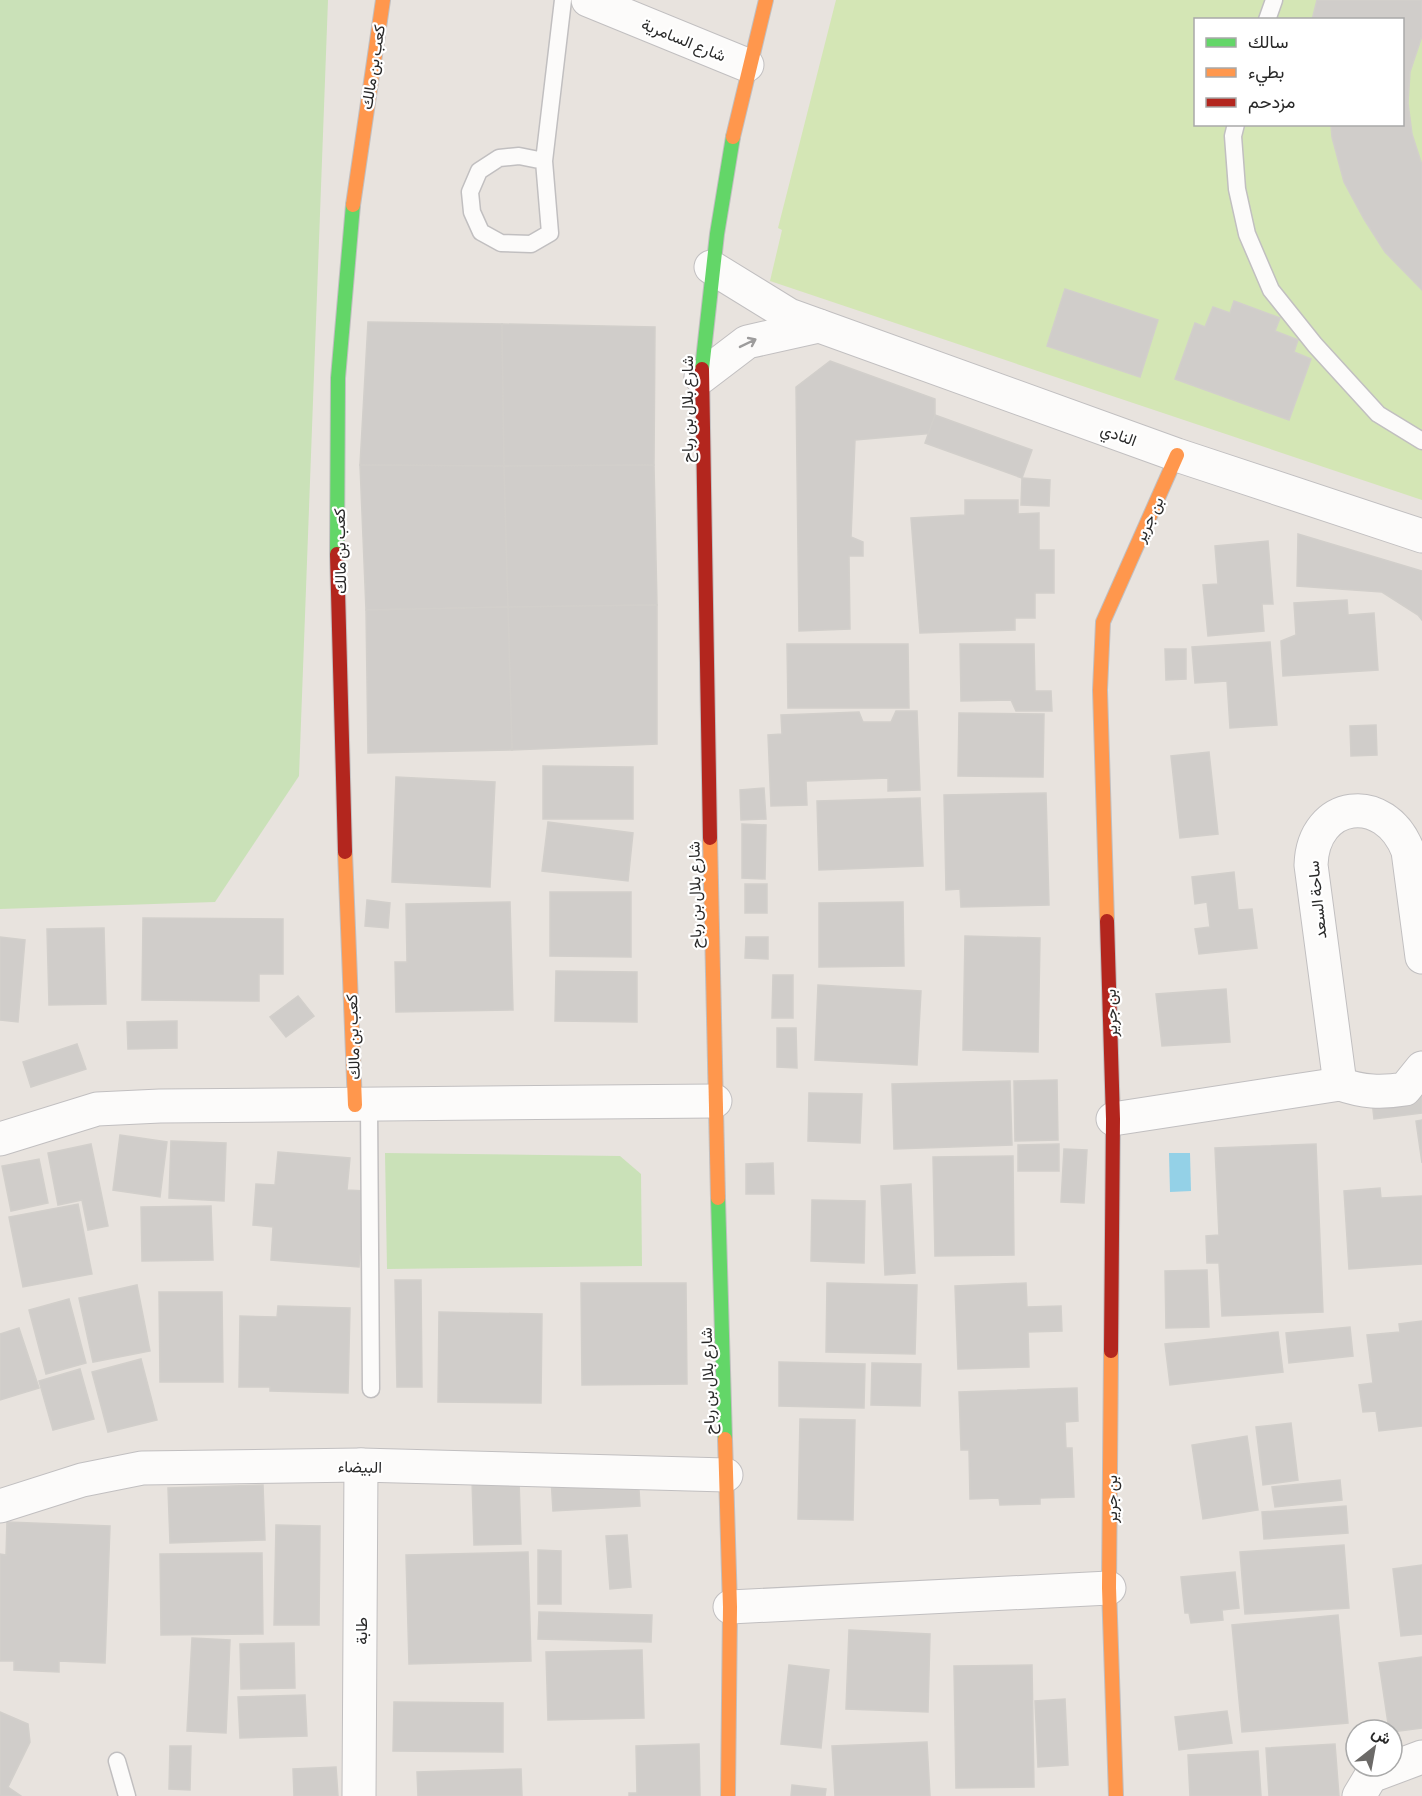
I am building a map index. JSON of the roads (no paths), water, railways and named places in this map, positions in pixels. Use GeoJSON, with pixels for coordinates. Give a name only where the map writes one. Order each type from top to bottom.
{"type":"FeatureCollection","features":[{"type":"Feature","properties":{"kind":"street","name":"كعب بن مالك"},"geometry":{"type":"LineString","coordinates":[[362,1105],[341,668],[337,430],[345,295],[360,150],[383,0]]}},
{"type":"Feature","properties":{"kind":"street","name":"شارع السامرية"},"geometry":{"type":"LineString","coordinates":[[588,0],[747,64]]}},
{"type":"Feature","properties":{"kind":"street","name":"شارع بلال بن رباح"},"geometry":{"type":"LineString","coordinates":[[728,1796],[730,1607],[715,1101],[701,377],[711,267],[747,64],[766,0]]}},
{"type":"Feature","properties":{"kind":"street","name":"النادي"},"geometry":{"type":"LineString","coordinates":[[711,267],[789,315],[1178,455],[1422,536]]}},
{"type":"Feature","properties":{"kind":"street"},"geometry":{"type":"LineString","coordinates":[[701,377],[747,342],[819,326]]}},
{"type":"Feature","properties":{"kind":"street","name":"بن جرير"},"geometry":{"type":"LineString","coordinates":[[1116,1796],[1109,1588],[1113,1119],[1100,690],[1103,622],[1178,455]]}},
{"type":"Feature","properties":{"kind":"street","name":"ساحة السعد"},"geometry":{"type":"LineString","coordinates":[[1340,1084],[1311,865],[1311,848],[1318,833],[1329,821],[1344,813],[1360,811],[1377,814],[1391,823],[1402,835],[1408,851],[1422,957]]}},
{"type":"Feature","properties":{"kind":"street"},"geometry":{"type":"LineString","coordinates":[[1113,1119],[1340,1084],[1361,1092],[1383,1093],[1405,1089],[1422,1068]]}},
{"type":"Feature","properties":{"kind":"street"},"geometry":{"type":"LineString","coordinates":[[0,1139],[97,1109],[160,1106],[715,1101]]}},
{"type":"Feature","properties":{"kind":"street","name":"البيضاء"},"geometry":{"type":"LineString","coordinates":[[0,1506],[82,1480],[142,1468],[361,1465],[726,1475]]}},
{"type":"Feature","properties":{"kind":"street","name":"طابة"},"geometry":{"type":"LineString","coordinates":[[358,1796],[361,1465]]}},
{"type":"Feature","properties":{"kind":"street"},"geometry":{"type":"LineString","coordinates":[[730,1607],[1109,1588]]}},
{"type":"Feature","properties":{"kind":"street"},"geometry":{"type":"LineString","coordinates":[[1359,1796],[1371,1776],[1422,1757]]}},
{"type":"Feature","properties":{"kind":"lane"},"geometry":{"type":"LineString","coordinates":[[544,161],[519,156],[499,158],[479,171],[470,192],[472,212],[481,232],[501,243],[531,244],[550,233],[544,161],[563,0]]}},
{"type":"Feature","properties":{"kind":"lane"},"geometry":{"type":"LineString","coordinates":[[1268,18],[1274,0]]}},
{"type":"Feature","properties":{"kind":"lane"},"geometry":{"type":"LineString","coordinates":[[1236,126],[1233,136],[1237,189],[1247,234],[1271,290],[1315,345],[1378,414],[1422,441]]}},
{"type":"Feature","properties":{"kind":"lane"},"geometry":{"type":"LineString","coordinates":[[362,1105],[371,1389]]}},
{"type":"Feature","properties":{"kind":"lane"},"geometry":{"type":"LineString","coordinates":[[117,1761],[127,1796]]}},
{"type":"Feature","properties":{"kind":"water"},"geometry":{"type":"Polygon","coordinates":[[[1169,1153],[1190,1153],[1191,1191],[1170,1192],[1169,1153]]]}}]}
